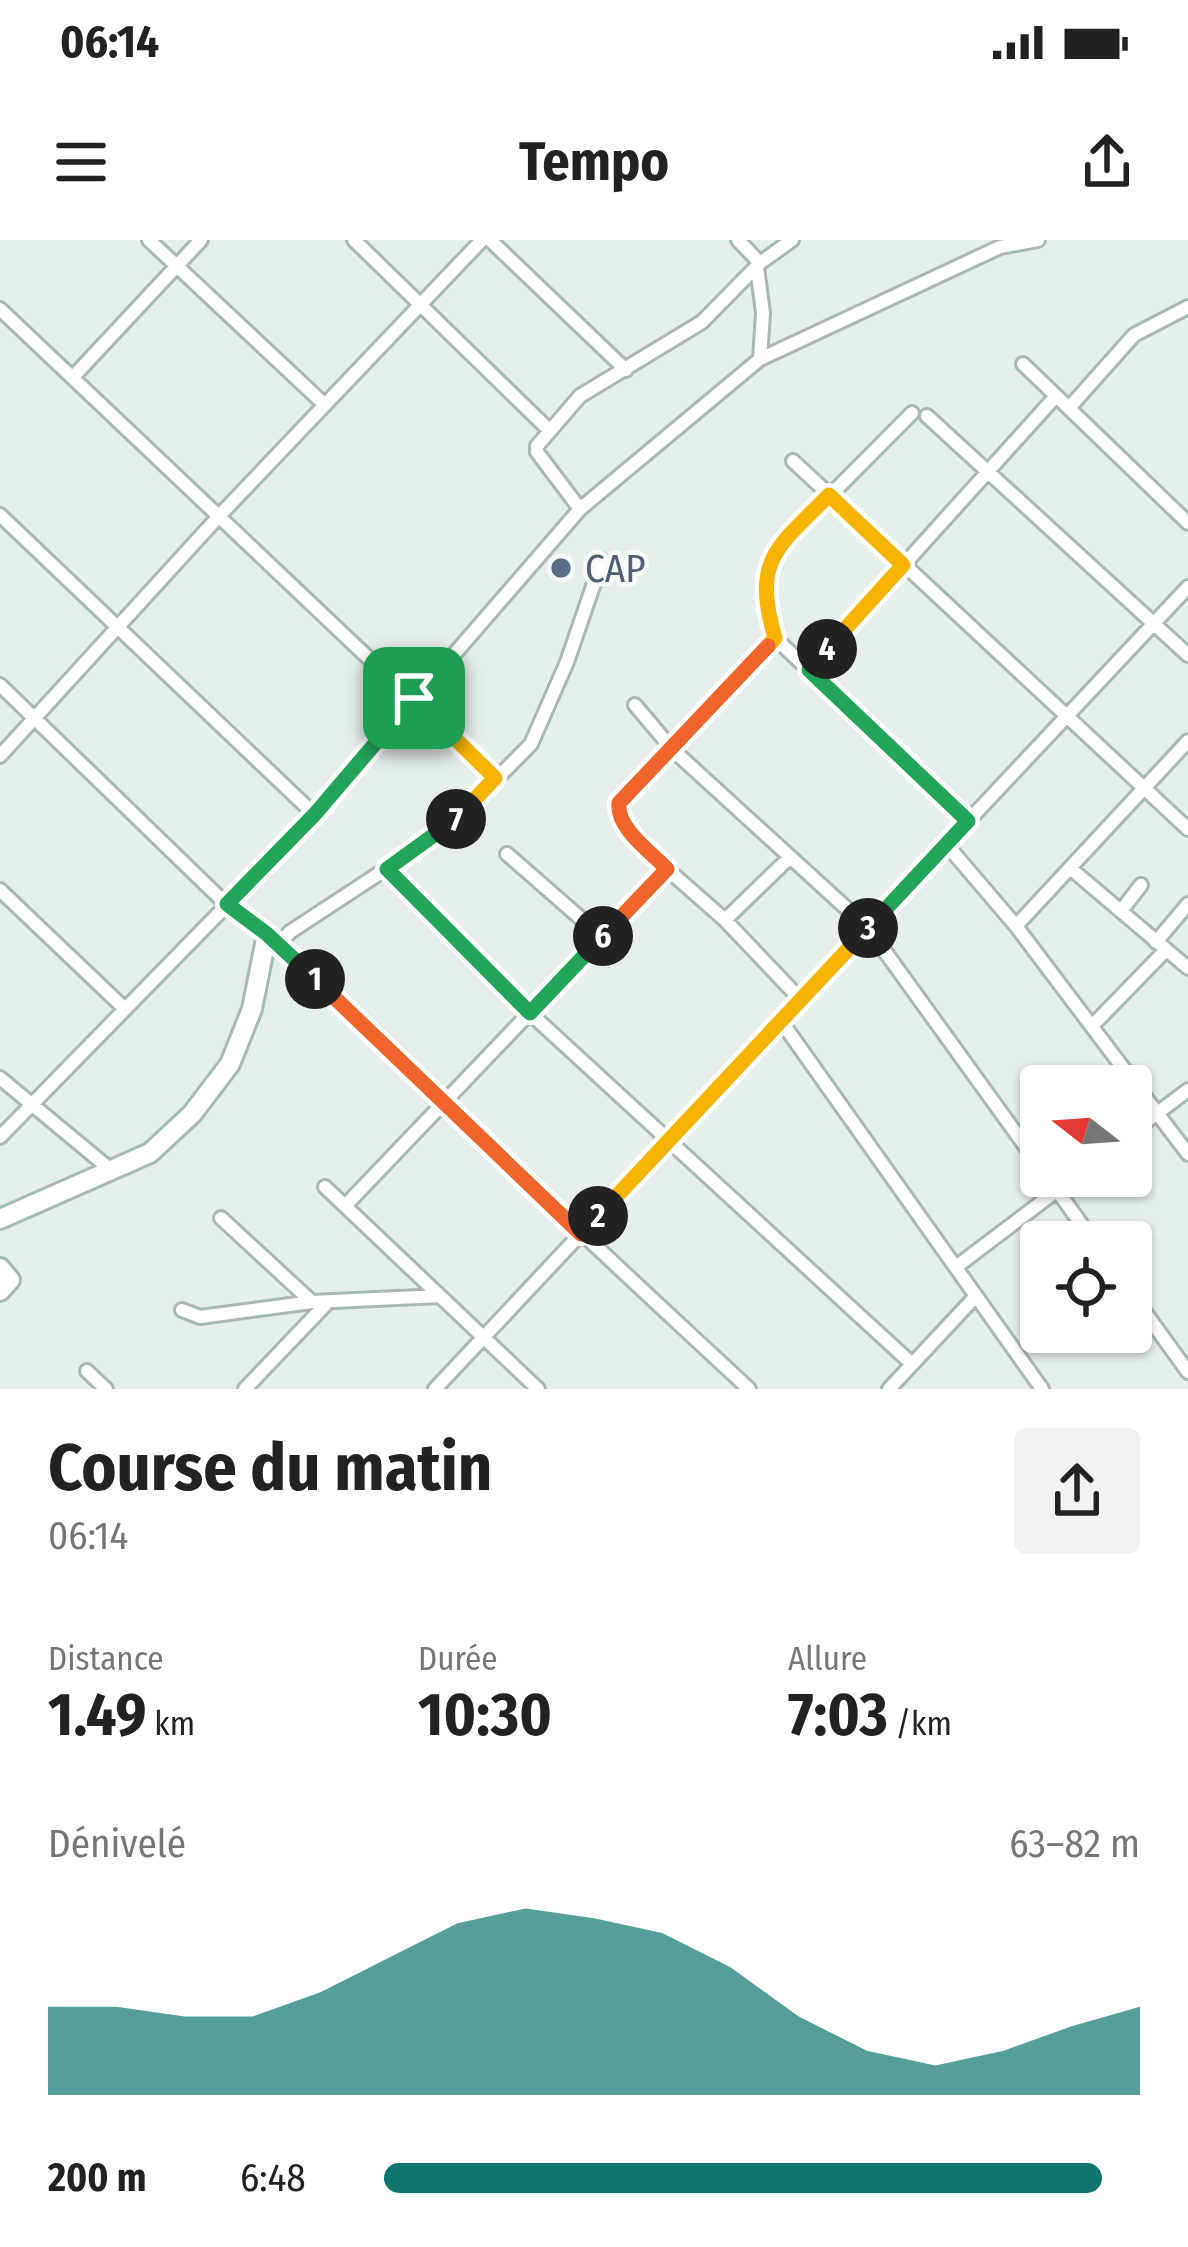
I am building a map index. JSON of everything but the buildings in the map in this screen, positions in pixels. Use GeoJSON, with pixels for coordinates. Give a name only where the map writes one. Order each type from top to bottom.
{"type":"FeatureCollection","features":[{"type":"Feature","properties":{"kind":"street"},"geometry":{"type":"LineString","coordinates":[[149,240],[325,406]]}},
{"type":"Feature","properties":{"kind":"street"},"geometry":{"type":"LineString","coordinates":[[73,377],[201,240]]}},
{"type":"Feature","properties":{"kind":"street"},"geometry":{"type":"LineString","coordinates":[[354,240],[550,430]]}},
{"type":"Feature","properties":{"kind":"street"},"geometry":{"type":"LineString","coordinates":[[0,756],[220,515],[486,240],[626,370]]}},
{"type":"Feature","properties":{"kind":"street"},"geometry":{"type":"LineString","coordinates":[[738,240],[759,265],[760,359]]}},
{"type":"Feature","properties":{"kind":"street"},"geometry":{"type":"LineString","coordinates":[[580,509],[537,446],[580,397],[702,322],[791,240]]}},
{"type":"Feature","properties":{"kind":"street"},"geometry":{"type":"LineString","coordinates":[[0,1137],[315,814],[580,509],[760,359],[997,243],[1038,240]]}},
{"type":"Feature","properties":{"kind":"street"},"geometry":{"type":"LineString","coordinates":[[1069,408],[1134,334],[1188,307]]}},
{"type":"Feature","properties":{"kind":"street"},"geometry":{"type":"LineString","coordinates":[[0,308],[495,778]]}},
{"type":"Feature","properties":{"kind":"street"},"geometry":{"type":"LineString","coordinates":[[1023,364],[1188,524]]}},
{"type":"Feature","properties":{"kind":"street"},"geometry":{"type":"LineString","coordinates":[[809,670],[1056,396]]}},
{"type":"Feature","properties":{"kind":"street"},"geometry":{"type":"LineString","coordinates":[[968,821],[775,638],[764,601],[766,576],[776,550],[829,495],[920,415],[988,470],[1188,655]]}},
{"type":"Feature","properties":{"kind":"street"},"geometry":{"type":"LineString","coordinates":[[793,461],[1188,829]]}},
{"type":"Feature","properties":{"kind":"street"},"geometry":{"type":"LineString","coordinates":[[0,515],[315,814]]}},
{"type":"Feature","properties":{"kind":"street"},"geometry":{"type":"LineString","coordinates":[[0,1219],[150,1153],[192,1114],[230,1064],[272,940],[387,869],[459,817],[536,736],[602,560]]}},
{"type":"Feature","properties":{"kind":"street"},"geometry":{"type":"LineString","coordinates":[[435,1389],[1188,587]]}},
{"type":"Feature","properties":{"kind":"street"},"geometry":{"type":"LineString","coordinates":[[775,638],[619,803],[617,813],[667,869],[725,920],[801,1000]]}},
{"type":"Feature","properties":{"kind":"street"},"geometry":{"type":"LineString","coordinates":[[0,685],[227,904],[272,940],[749,1389]]}},
{"type":"Feature","properties":{"kind":"street"},"geometry":{"type":"LineString","coordinates":[[635,705],[673,750],[868,928],[1020,1139]]}},
{"type":"Feature","properties":{"kind":"street"},"geometry":{"type":"LineString","coordinates":[[1016,926],[1188,741]]}},
{"type":"Feature","properties":{"kind":"street"},"geometry":{"type":"LineString","coordinates":[[946,844],[1016,926],[1188,1154]]}},
{"type":"Feature","properties":{"kind":"street"},"geometry":{"type":"LineString","coordinates":[[507,854],[602,937]]}},
{"type":"Feature","properties":{"kind":"street"},"geometry":{"type":"LineString","coordinates":[[725,920],[789,858]]}},
{"type":"Feature","properties":{"kind":"street"},"geometry":{"type":"LineString","coordinates":[[1070,868],[1188,968]]}},
{"type":"Feature","properties":{"kind":"street"},"geometry":{"type":"LineString","coordinates":[[387,869],[530,1013],[912,1364]]}},
{"type":"Feature","properties":{"kind":"street"},"geometry":{"type":"LineString","coordinates":[[345,1206],[667,869]]}},
{"type":"Feature","properties":{"kind":"street"},"geometry":{"type":"LineString","coordinates":[[1120,910],[1141,885]]}},
{"type":"Feature","properties":{"kind":"street"},"geometry":{"type":"LineString","coordinates":[[0,890],[124,1009]]}},
{"type":"Feature","properties":{"kind":"street"},"geometry":{"type":"LineString","coordinates":[[1092,1026],[1161,945],[1188,904]]}},
{"type":"Feature","properties":{"kind":"street"},"geometry":{"type":"LineString","coordinates":[[781,1021],[1042,1389]]}},
{"type":"Feature","properties":{"kind":"street"},"geometry":{"type":"LineString","coordinates":[[0,1078],[111,1170]]}},
{"type":"Feature","properties":{"kind":"street"},"geometry":{"type":"LineString","coordinates":[[1152,1116],[1188,1090]]}},
{"type":"Feature","properties":{"kind":"street"},"geometry":{"type":"LineString","coordinates":[[325,1186],[538,1389]]}},
{"type":"Feature","properties":{"kind":"street"},"geometry":{"type":"LineString","coordinates":[[956,1267],[1049,1197]]}},
{"type":"Feature","properties":{"kind":"street"},"geometry":{"type":"LineString","coordinates":[[221,1218],[312,1302]]}},
{"type":"Feature","properties":{"kind":"street"},"geometry":{"type":"LineString","coordinates":[[0,1268],[10,1280],[0,1291]]}},
{"type":"Feature","properties":{"kind":"street"},"geometry":{"type":"LineString","coordinates":[[182,1310],[200,1317],[312,1302],[440,1296]]}},
{"type":"Feature","properties":{"kind":"street"},"geometry":{"type":"LineString","coordinates":[[889,1389],[976,1296]]}},
{"type":"Feature","properties":{"kind":"street"},"geometry":{"type":"LineString","coordinates":[[245,1389],[327,1303]]}},
{"type":"Feature","properties":{"kind":"street"},"geometry":{"type":"LineString","coordinates":[[1152,1322],[1188,1372]]}},
{"type":"Feature","properties":{"kind":"street"},"geometry":{"type":"LineString","coordinates":[[87,1371],[106,1389]]}},
{"type":"Feature","properties":{"kind":"place","name":"CAP"},"geometry":{"type":"Point","coordinates":[561,568]}},
{"type":"Feature","properties":{"kind":"route"},"geometry":{"type":"LineString","coordinates":[[829,495],[903,565],[809,670],[968,821],[581,1234],[385,1042],[267,934],[227,904],[315,814],[414,698],[495,778],[459,817],[387,869],[530,1013],[667,869],[623,823],[617,813],[619,803],[775,638],[764,601],[766,576],[776,550],[829,495]]}}]}
